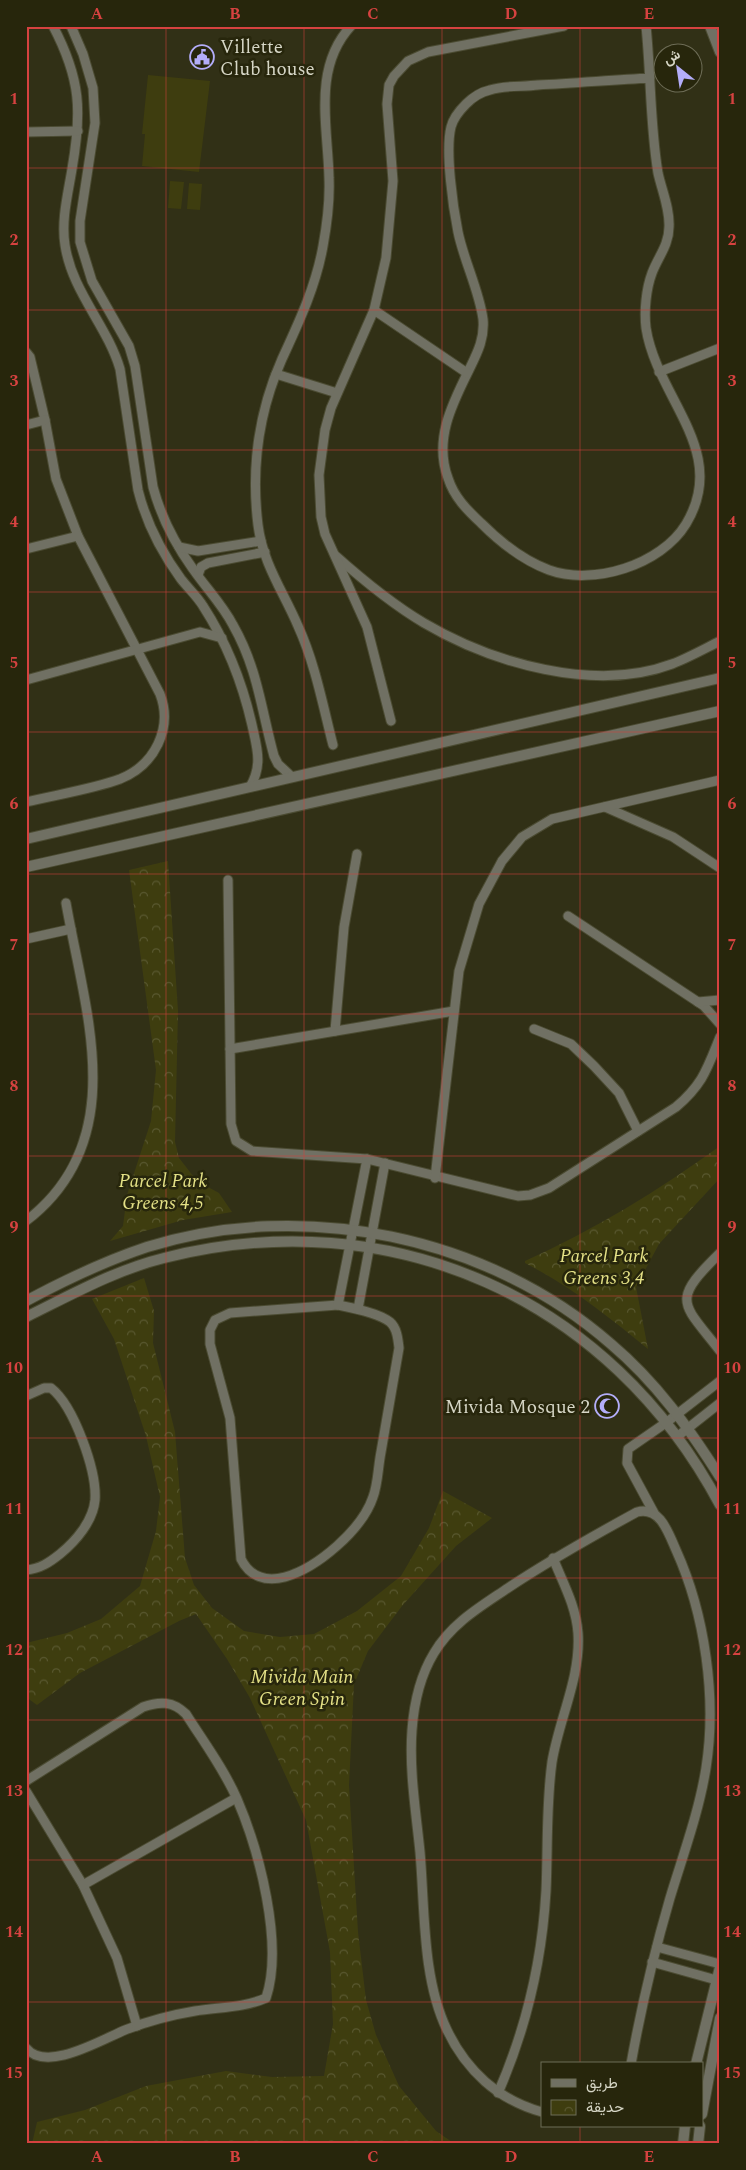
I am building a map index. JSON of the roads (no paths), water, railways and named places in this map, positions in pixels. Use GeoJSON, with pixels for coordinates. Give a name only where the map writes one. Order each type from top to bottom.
{"type":"FeatureCollection","features":[{"type":"Feature","properties":{"kind":"street"},"geometry":{"type":"LineString","coordinates":[[53,26],[69,59],[78,90],[78,131],[64,220],[65,244],[70,266],[78,288],[115,352],[120,369],[138,490],[151,528],[176,571],[202,604],[222,638],[234,662],[245,693],[259,759],[255,778],[250,787]]}},
{"type":"Feature","properties":{"kind":"street"},"geometry":{"type":"LineString","coordinates":[[71,26],[83,54],[93,88],[95,123],[80,221],[80,242],[84,262],[92,281],[129,346],[135,366],[140,407],[157,502],[179,547],[233,625],[248,656],[260,689],[274,756],[278,764],[292,777]]}},
{"type":"Feature","properties":{"kind":"street"},"geometry":{"type":"LineString","coordinates":[[333,745],[307,646],[274,580],[264,552],[257,518],[255,472],[263,414],[276,374],[296,332],[316,278],[324,246],[329,180],[324,107],[326,80],[338,45],[351,26]]}},
{"type":"Feature","properties":{"kind":"street"},"geometry":{"type":"LineString","coordinates":[[391,721],[367,627],[355,598],[332,553],[321,518],[318,475],[325,430],[337,393],[374,310],[386,258],[391,220],[393,181],[387,94],[394,76],[408,61],[428,52],[564,26]]}},
{"type":"Feature","properties":{"kind":"street"},"geometry":{"type":"LineString","coordinates":[[646,26],[658,172],[669,215],[669,232],[664,249],[652,274],[646,300],[646,328],[659,372],[671,398],[685,419],[698,449],[700,475],[696,501],[686,525],[669,546],[633,567],[593,576],[552,572],[515,554],[460,502],[448,478],[442,452],[444,426],[477,354],[483,331],[480,307],[458,232],[449,171],[451,127],[457,114],[478,94],[492,89],[650,78]]}},
{"type":"Feature","properties":{"kind":"street"},"geometry":{"type":"LineString","coordinates":[[710,26],[720,52]]}},
{"type":"Feature","properties":{"kind":"street"},"geometry":{"type":"LineString","coordinates":[[26,132],[78,131]]}},
{"type":"Feature","properties":{"kind":"street"},"geometry":{"type":"LineString","coordinates":[[374,310],[467,373]]}},
{"type":"Feature","properties":{"kind":"street"},"geometry":{"type":"LineString","coordinates":[[659,372],[720,348]]}},
{"type":"Feature","properties":{"kind":"street"},"geometry":{"type":"LineString","coordinates":[[26,352],[30,357],[45,420],[56,479],[78,536],[165,706],[166,721],[155,751],[140,767],[121,779],[26,802]]}},
{"type":"Feature","properties":{"kind":"street"},"geometry":{"type":"LineString","coordinates":[[276,374],[337,393]]}},
{"type":"Feature","properties":{"kind":"street"},"geometry":{"type":"LineString","coordinates":[[125,410],[140,407]]}},
{"type":"Feature","properties":{"kind":"street"},"geometry":{"type":"LineString","coordinates":[[26,424],[45,420]]}},
{"type":"Feature","properties":{"kind":"street"},"geometry":{"type":"LineString","coordinates":[[26,549],[78,536]]}},
{"type":"Feature","properties":{"kind":"street"},"geometry":{"type":"LineString","coordinates":[[179,547],[198,550],[261,541]]}},
{"type":"Feature","properties":{"kind":"street"},"geometry":{"type":"LineString","coordinates":[[198,575],[201,567],[208,562],[264,552]]}},
{"type":"Feature","properties":{"kind":"street"},"geometry":{"type":"LineString","coordinates":[[332,553],[376,591],[424,623],[477,648],[532,666],[578,675],[625,674],[671,664],[720,641]]}},
{"type":"Feature","properties":{"kind":"street"},"geometry":{"type":"LineString","coordinates":[[26,680],[200,632],[222,638]]}},
{"type":"Feature","properties":{"kind":"street"},"geometry":{"type":"LineString","coordinates":[[26,839],[720,678]]}},
{"type":"Feature","properties":{"kind":"street"},"geometry":{"type":"LineString","coordinates":[[26,867],[720,711]]}},
{"type":"Feature","properties":{"kind":"street"},"geometry":{"type":"LineString","coordinates":[[254,733],[268,730]]}},
{"type":"Feature","properties":{"kind":"street"},"geometry":{"type":"LineString","coordinates":[[435,1178],[459,971],[479,904],[502,861],[522,837],[552,819],[720,780]]}},
{"type":"Feature","properties":{"kind":"street"},"geometry":{"type":"LineString","coordinates":[[604,807],[673,837],[720,868]]}},
{"type":"Feature","properties":{"kind":"street"},"geometry":{"type":"LineString","coordinates":[[335,1031],[344,927],[357,854]]}},
{"type":"Feature","properties":{"kind":"street"},"geometry":{"type":"LineString","coordinates":[[228,880],[231,1124],[236,1141],[252,1150],[367,1159],[506,1195],[530,1195],[549,1188],[676,1107],[693,1093],[703,1079],[720,1037]]}},
{"type":"Feature","properties":{"kind":"street"},"geometry":{"type":"LineString","coordinates":[[26,1221],[58,1192],[69,1176],[80,1154],[92,1115],[94,1072],[91,1046],[66,903]]}},
{"type":"Feature","properties":{"kind":"street"},"geometry":{"type":"LineString","coordinates":[[568,916],[710,1010],[720,1024]]}},
{"type":"Feature","properties":{"kind":"street"},"geometry":{"type":"LineString","coordinates":[[26,939],[71,929]]}},
{"type":"Feature","properties":{"kind":"street"},"geometry":{"type":"LineString","coordinates":[[698,1002],[720,1000]]}},
{"type":"Feature","properties":{"kind":"street"},"geometry":{"type":"LineString","coordinates":[[230,1050],[454,1011]]}},
{"type":"Feature","properties":{"kind":"street"},"geometry":{"type":"LineString","coordinates":[[534,1030],[571,1044],[594,1066],[619,1093],[638,1131]]}},
{"type":"Feature","properties":{"kind":"street"},"geometry":{"type":"LineString","coordinates":[[338,1305],[367,1159]]}},
{"type":"Feature","properties":{"kind":"street"},"geometry":{"type":"LineString","coordinates":[[358,1309],[385,1163]]}},
{"type":"Feature","properties":{"kind":"street"},"geometry":{"type":"LineString","coordinates":[[26,1301],[113,1259],[180,1239],[219,1232],[276,1227],[315,1227],[353,1231],[414,1242],[495,1270],[544,1296],[590,1327],[612,1344],[660,1392],[688,1428],[720,1477]]}},
{"type":"Feature","properties":{"kind":"street"},"geometry":{"type":"LineString","coordinates":[[26,1317],[117,1273],[197,1250],[262,1241],[299,1240],[351,1243],[450,1267],[488,1282],[522,1299],[582,1338],[633,1384],[667,1422],[706,1479],[720,1505]]}},
{"type":"Feature","properties":{"kind":"street"},"geometry":{"type":"LineString","coordinates":[[720,1253],[692,1283],[686,1295],[686,1302],[691,1316],[720,1352]]}},
{"type":"Feature","properties":{"kind":"street"},"geometry":{"type":"LineString","coordinates":[[338,1305],[358,1309],[391,1322],[397,1334],[399,1348],[373,1498],[353,1528],[316,1563],[305,1570],[275,1580],[263,1578],[253,1575],[241,1559],[230,1418],[210,1344],[210,1330],[214,1320],[230,1313],[338,1305]]}},
{"type":"Feature","properties":{"kind":"street"},"geometry":{"type":"LineString","coordinates":[[632,2062],[652,1962],[703,1784],[709,1747],[710,1708],[703,1641],[692,1594],[672,1541],[661,1520],[654,1513],[628,1463],[626,1455],[633,1444],[667,1422],[720,1381]]}},
{"type":"Feature","properties":{"kind":"street"},"geometry":{"type":"LineString","coordinates":[[26,1396],[51,1388],[67,1407],[79,1432],[88,1460],[95,1501],[86,1526],[69,1547],[50,1562],[34,1570],[26,1570]]}},
{"type":"Feature","properties":{"kind":"street"},"geometry":{"type":"LineString","coordinates":[[678,1436],[720,1403]]}},
{"type":"Feature","properties":{"kind":"street"},"geometry":{"type":"LineString","coordinates":[[541,2112],[521,2105],[498,2093],[482,2080],[465,2060],[448,2031],[436,2000],[430,1966],[412,1761],[413,1717],[418,1690],[427,1666],[447,1635],[473,1611],[553,1558],[637,1512],[654,1513]]}},
{"type":"Feature","properties":{"kind":"street"},"geometry":{"type":"LineString","coordinates":[[498,2093],[521,2032],[536,1975],[546,1893],[552,1763],[577,1661],[578,1634],[574,1608],[553,1558]]}},
{"type":"Feature","properties":{"kind":"street"},"geometry":{"type":"LineString","coordinates":[[26,1780],[143,1707],[155,1703],[169,1703],[178,1706],[186,1714],[236,1798],[260,1863],[272,1944],[272,1980],[266,1998],[251,2004],[159,2018],[74,2052],[46,2059],[31,2054],[26,2048]]}},
{"type":"Feature","properties":{"kind":"street"},"geometry":{"type":"LineString","coordinates":[[26,1791],[83,1886],[117,1958],[137,2026]]}},
{"type":"Feature","properties":{"kind":"street"},"geometry":{"type":"LineString","coordinates":[[83,1886],[236,1798]]}},
{"type":"Feature","properties":{"kind":"street"},"geometry":{"type":"LineString","coordinates":[[657,1947],[720,1966],[697,2062]]}},
{"type":"Feature","properties":{"kind":"street"},"geometry":{"type":"LineString","coordinates":[[652,1962],[718,1980]]}},
{"type":"Feature","properties":{"kind":"street"},"geometry":{"type":"LineString","coordinates":[[704,2103],[720,2018]]}},
{"type":"Feature","properties":{"kind":"street"},"geometry":{"type":"LineString","coordinates":[[683,2144],[686,2128]]}},
{"type":"Feature","properties":{"kind":"street"},"geometry":{"type":"LineString","coordinates":[[698,2144],[700,2128]]}},
{"type":"Feature","properties":{"kind":"place","name":"Villette Club house"},"geometry":{"type":"Point","coordinates":[202,57]}},
{"type":"Feature","properties":{"kind":"place","name":"Mivida Mosque 2"},"geometry":{"type":"Point","coordinates":[607,1406]}},
{"type":"Feature","properties":{"kind":"park label","name":"Parcel Park Greens 4,5"},"geometry":{"type":"Point","coordinates":[163,1191]}},
{"type":"Feature","properties":{"kind":"park label","name":"Parcel Park Greens 3,4"},"geometry":{"type":"Point","coordinates":[604,1266]}},
{"type":"Feature","properties":{"kind":"park label","name":"Mivida Main Green Spin"},"geometry":{"type":"Point","coordinates":[302,1687]}}]}
